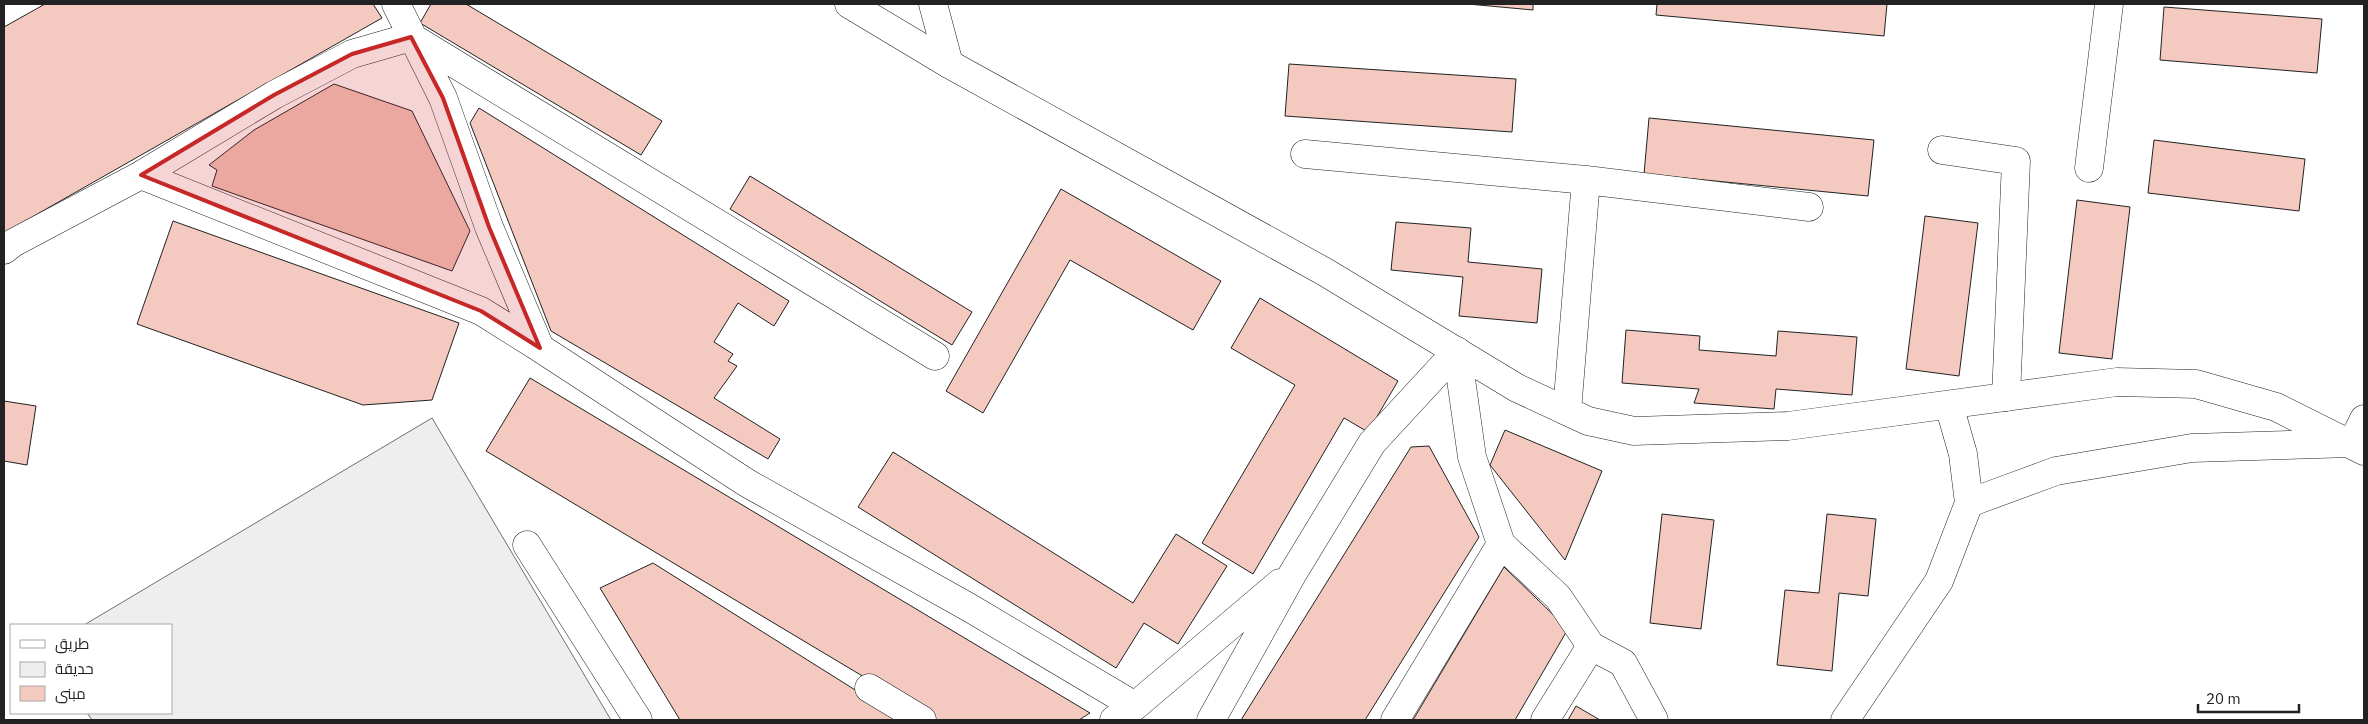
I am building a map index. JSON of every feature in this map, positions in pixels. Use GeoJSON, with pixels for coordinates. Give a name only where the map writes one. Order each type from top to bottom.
{"type":"FeatureCollection","features":[{"type":"Feature","properties":{"kind":"street"},"geometry":{"type":"LineString","coordinates":[[396,4],[443,98],[489,227],[540,348]]}},
{"type":"Feature","properties":{"kind":"street"},"geometry":{"type":"LineString","coordinates":[[849,4],[949,64],[1326,272],[1517,388],[1588,421],[1634,431],[1788,426],[2117,382],[2196,384],[2276,406],[2358,447]]}},
{"type":"Feature","properties":{"kind":"street"},"geometry":{"type":"LineString","coordinates":[[933,4],[949,64]]}},
{"type":"Feature","properties":{"kind":"street"},"geometry":{"type":"LineString","coordinates":[[2089,168],[2109,4]]}},
{"type":"Feature","properties":{"kind":"street"},"geometry":{"type":"LineString","coordinates":[[4,250],[12,243],[141,175],[274,95],[352,54],[411,37],[936,356]]}},
{"type":"Feature","properties":{"kind":"street"},"geometry":{"type":"LineString","coordinates":[[1942,150],[2016,161],[2006,397]]}},
{"type":"Feature","properties":{"kind":"street"},"geometry":{"type":"LineString","coordinates":[[1305,154],[1586,180],[1809,207]]}},
{"type":"Feature","properties":{"kind":"street"},"geometry":{"type":"LineString","coordinates":[[141,175],[481,311],[747,483],[970,608],[1125,713],[1293,573]]}},
{"type":"Feature","properties":{"kind":"street"},"geometry":{"type":"LineString","coordinates":[[1567,412],[1586,180]]}},
{"type":"Feature","properties":{"kind":"street"},"geometry":{"type":"LineString","coordinates":[[1457,351],[1472,457],[1501,544],[1558,597],[1591,646],[1623,663],[1654,720]]}},
{"type":"Feature","properties":{"kind":"street"},"geometry":{"type":"LineString","coordinates":[[1211,720],[1293,573],[1372,443],[1457,351]]}},
{"type":"Feature","properties":{"kind":"street"},"geometry":{"type":"LineString","coordinates":[[1845,720],[1939,581],[1969,503],[1963,454],[1949,405]]}},
{"type":"Feature","properties":{"kind":"street"},"geometry":{"type":"LineString","coordinates":[[2358,447],[2364,419]]}},
{"type":"Feature","properties":{"kind":"street"},"geometry":{"type":"LineString","coordinates":[[1969,503],[2056,471],[2192,448],[2358,447]]}},
{"type":"Feature","properties":{"kind":"street"},"geometry":{"type":"LineString","coordinates":[[1395,720],[1501,544]]}},
{"type":"Feature","properties":{"kind":"street"},"geometry":{"type":"LineString","coordinates":[[527,545],[638,720]]}},
{"type":"Feature","properties":{"kind":"street"},"geometry":{"type":"LineString","coordinates":[[1545,720],[1591,646]]}},
{"type":"Feature","properties":{"kind":"street"},"geometry":{"type":"LineString","coordinates":[[869,688],[922,720]]}},
{"type":"Feature","properties":{"kind":"highlighted area"},"geometry":{"type":"Polygon","coordinates":[[[411,37],[443,98],[489,227],[540,348],[481,311],[141,175],[274,95],[352,54],[411,37]]]}},
{"type":"Feature","properties":{"kind":"green space"},"geometry":{"type":"Polygon","coordinates":[[[432,418],[611,720],[92,720],[88,714],[172,714],[172,624],[86,624],[432,418]]]}},
{"type":"Feature","properties":{"kind":"building"},"geometry":{"type":"Polygon","coordinates":[[[45,4],[373,4],[382,18],[4,233],[4,27],[45,4]]]}},
{"type":"Feature","properties":{"kind":"building"},"geometry":{"type":"Polygon","coordinates":[[[431,4],[466,4],[662,121],[641,155],[420,23],[431,4]]]}},
{"type":"Feature","properties":{"kind":"building"},"geometry":{"type":"Polygon","coordinates":[[[1468,4],[1533,4],[1533,10],[1468,4]]]}},
{"type":"Feature","properties":{"kind":"building"},"geometry":{"type":"Polygon","coordinates":[[[1657,4],[1887,4],[1884,36],[1656,15],[1657,4]]]}},
{"type":"Feature","properties":{"kind":"building"},"geometry":{"type":"Polygon","coordinates":[[[2164,7],[2322,19],[2317,73],[2160,60],[2164,7]]]}},
{"type":"Feature","properties":{"kind":"building"},"geometry":{"type":"Polygon","coordinates":[[[1289,64],[1516,79],[1512,132],[1285,116],[1289,64]]]}},
{"type":"Feature","properties":{"kind":"building"},"geometry":{"type":"Polygon","coordinates":[[[334,84],[412,111],[470,231],[452,271],[212,186],[217,170],[209,165],[254,130],[334,84]]]}},
{"type":"Feature","properties":{"kind":"building"},"geometry":{"type":"Polygon","coordinates":[[[479,108],[789,301],[774,326],[738,303],[714,342],[733,354],[728,361],[737,366],[714,398],[780,439],[768,459],[551,331],[470,123],[479,108]]]}},
{"type":"Feature","properties":{"kind":"building"},"geometry":{"type":"Polygon","coordinates":[[[1649,118],[1874,140],[1868,196],[1644,174],[1649,118]]]}},
{"type":"Feature","properties":{"kind":"building"},"geometry":{"type":"Polygon","coordinates":[[[2154,140],[2305,159],[2299,211],[2148,193],[2154,140]]]}},
{"type":"Feature","properties":{"kind":"building"},"geometry":{"type":"Polygon","coordinates":[[[750,176],[972,312],[952,345],[730,209],[750,176]]]}},
{"type":"Feature","properties":{"kind":"building"},"geometry":{"type":"Polygon","coordinates":[[[1061,189],[1221,281],[1193,330],[1070,260],[983,413],[946,391],[1061,189]]]}},
{"type":"Feature","properties":{"kind":"building"},"geometry":{"type":"Polygon","coordinates":[[[2077,200],[2130,207],[2112,359],[2059,353],[2077,200]]]}},
{"type":"Feature","properties":{"kind":"building"},"geometry":{"type":"Polygon","coordinates":[[[1925,216],[1978,223],[1959,376],[1906,369],[1925,216]]]}},
{"type":"Feature","properties":{"kind":"building"},"geometry":{"type":"Polygon","coordinates":[[[173,221],[459,323],[432,400],[363,405],[137,324],[173,221]]]}},
{"type":"Feature","properties":{"kind":"building"},"geometry":{"type":"Polygon","coordinates":[[[1396,222],[1471,228],[1468,262],[1542,269],[1537,323],[1459,316],[1463,277],[1391,270],[1396,222]]]}},
{"type":"Feature","properties":{"kind":"building"},"geometry":{"type":"Polygon","coordinates":[[[1260,298],[1398,381],[1368,432],[1344,418],[1253,574],[1202,543],[1295,385],[1231,348],[1260,298]]]}},
{"type":"Feature","properties":{"kind":"building"},"geometry":{"type":"Polygon","coordinates":[[[1626,330],[1700,336],[1699,350],[1776,356],[1778,331],[1857,337],[1852,395],[1776,389],[1774,409],[1694,403],[1699,389],[1622,383],[1626,330]]]}},
{"type":"Feature","properties":{"kind":"building"},"geometry":{"type":"Polygon","coordinates":[[[530,378],[1090,713],[1079,720],[936,720],[486,451],[530,378]]]}},
{"type":"Feature","properties":{"kind":"building"},"geometry":{"type":"Polygon","coordinates":[[[4,401],[36,406],[27,465],[4,461],[4,401]]]}},
{"type":"Feature","properties":{"kind":"building"},"geometry":{"type":"Polygon","coordinates":[[[1505,430],[1602,471],[1565,560],[1490,465],[1505,430]]]}},
{"type":"Feature","properties":{"kind":"building"},"geometry":{"type":"Polygon","coordinates":[[[1429,446],[1479,537],[1365,720],[1241,720],[1411,447],[1429,446]]]}},
{"type":"Feature","properties":{"kind":"building"},"geometry":{"type":"Polygon","coordinates":[[[893,452],[1133,603],[1176,534],[1227,566],[1178,644],[1144,623],[1116,668],[858,507],[893,452]]]}},
{"type":"Feature","properties":{"kind":"building"},"geometry":{"type":"Polygon","coordinates":[[[1662,514],[1714,520],[1701,629],[1650,623],[1662,514]]]}},
{"type":"Feature","properties":{"kind":"building"},"geometry":{"type":"Polygon","coordinates":[[[1827,514],[1876,519],[1868,596],[1839,593],[1832,671],[1777,665],[1785,590],[1819,593],[1827,514]]]}},
{"type":"Feature","properties":{"kind":"building"},"geometry":{"type":"Polygon","coordinates":[[[653,563],[903,720],[680,720],[600,588],[653,563]]]}},
{"type":"Feature","properties":{"kind":"building"},"geometry":{"type":"Polygon","coordinates":[[[1504,567],[1568,629],[1515,720],[1413,720],[1504,567]]]}},
{"type":"Feature","properties":{"kind":"building"},"geometry":{"type":"Polygon","coordinates":[[[1576,706],[1600,720],[1568,720],[1576,706]]]}}]}
